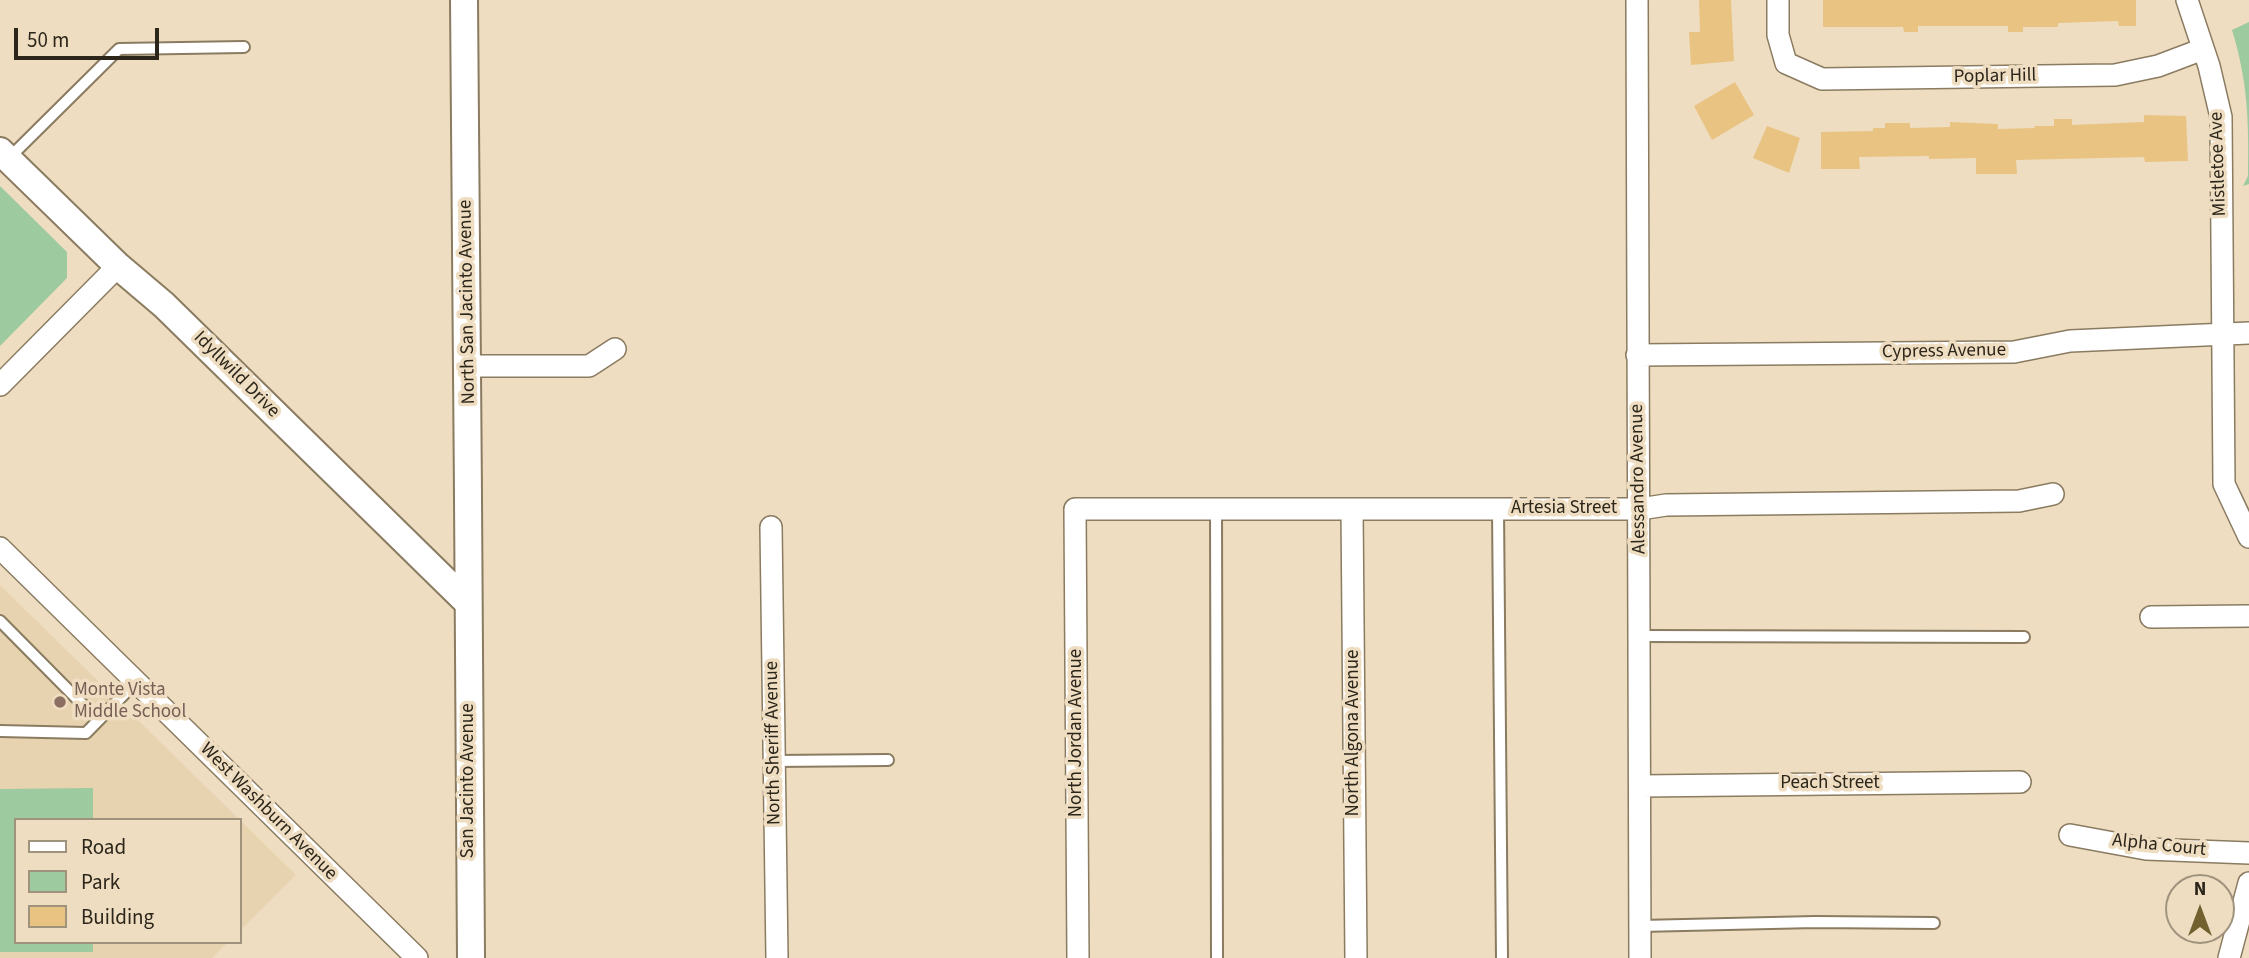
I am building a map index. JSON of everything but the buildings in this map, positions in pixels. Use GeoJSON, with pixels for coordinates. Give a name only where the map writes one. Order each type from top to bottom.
{"type":"FeatureCollection","features":[{"type":"Feature","properties":{"kind":"street","name":"North San Jacinto Avenue"},"geometry":{"type":"LineString","coordinates":[[464,0],[469,366],[468,603]]}},
{"type":"Feature","properties":{"kind":"street","name":"Alessandro Avenue"},"geometry":{"type":"LineString","coordinates":[[1637,0],[1640,958]]}},
{"type":"Feature","properties":{"kind":"street","name":"Poplar Hill"},"geometry":{"type":"LineString","coordinates":[[1778,0],[1778,35],[1786,63],[1822,79],[2115,75],[2158,66],[2203,50]]}},
{"type":"Feature","properties":{"kind":"street","name":"Mistletoe Ave"},"geometry":{"type":"LineString","coordinates":[[2187,0],[2221,117],[2224,484],[2247,526]]}},
{"type":"Feature","properties":{"kind":"street","name":"Idyllwild Drive"},"geometry":{"type":"LineString","coordinates":[[4,155],[118,266],[164,305],[468,603]]}},
{"type":"Feature","properties":{"kind":"street"},"geometry":{"type":"LineString","coordinates":[[0,385],[118,266]]}},
{"type":"Feature","properties":{"kind":"street","name":"Cypress Avenue"},"geometry":{"type":"LineString","coordinates":[[1637,355],[2014,352],[2070,341],[2249,333]]}},
{"type":"Feature","properties":{"kind":"street"},"geometry":{"type":"LineString","coordinates":[[469,366],[589,366],[615,349]]}},
{"type":"Feature","properties":{"kind":"street","name":"Artesia Street"},"geometry":{"type":"LineString","coordinates":[[1075,509],[1640,509],[1666,505],[2019,501],[2053,494]]}},
{"type":"Feature","properties":{"kind":"street","name":"North Jordan Avenue"},"geometry":{"type":"LineString","coordinates":[[1075,509],[1078,958]]}},
{"type":"Feature","properties":{"kind":"street","name":"North Algona Avenue"},"geometry":{"type":"LineString","coordinates":[[1352,509],[1356,958]]}},
{"type":"Feature","properties":{"kind":"street","name":"North Sheriff Avenue"},"geometry":{"type":"LineString","coordinates":[[771,527],[777,958]]}},
{"type":"Feature","properties":{"kind":"street","name":"West Washburn Avenue"},"geometry":{"type":"LineString","coordinates":[[0,548],[417,958]]}},
{"type":"Feature","properties":{"kind":"street","name":"San Jacinto Avenue"},"geometry":{"type":"LineString","coordinates":[[468,603],[471,958]]}},
{"type":"Feature","properties":{"kind":"street"},"geometry":{"type":"LineString","coordinates":[[2151,617],[2249,616]]}},
{"type":"Feature","properties":{"kind":"street","name":"Peach Street"},"geometry":{"type":"LineString","coordinates":[[1641,786],[2020,782]]}},
{"type":"Feature","properties":{"kind":"street","name":"Alpha Court"},"geometry":{"type":"LineString","coordinates":[[2070,835],[2146,849],[2249,853]]}},
{"type":"Feature","properties":{"kind":"street"},"geometry":{"type":"LineString","coordinates":[[2229,958],[2249,883]]}},
{"type":"Feature","properties":{"kind":"lane"},"geometry":{"type":"LineString","coordinates":[[4,155],[119,49],[244,47]]}},
{"type":"Feature","properties":{"kind":"lane"},"geometry":{"type":"LineString","coordinates":[[1216,509],[1217,958]]}},
{"type":"Feature","properties":{"kind":"lane"},"geometry":{"type":"LineString","coordinates":[[1498,509],[1502,958]]}},
{"type":"Feature","properties":{"kind":"lane"},"geometry":{"type":"LineString","coordinates":[[0,621],[98,720]]}},
{"type":"Feature","properties":{"kind":"lane"},"geometry":{"type":"LineString","coordinates":[[1640,636],[2024,637]]}},
{"type":"Feature","properties":{"kind":"lane"},"geometry":{"type":"LineString","coordinates":[[0,732],[86,733],[136,682]]}},
{"type":"Feature","properties":{"kind":"lane"},"geometry":{"type":"LineString","coordinates":[[775,761],[888,760]]}},
{"type":"Feature","properties":{"kind":"lane"},"geometry":{"type":"LineString","coordinates":[[1640,926],[1815,922],[1934,923]]}},
{"type":"Feature","properties":{"kind":"shaded area","name":"Monte Vista Middle School"},"geometry":{"type":"Polygon","coordinates":[[[0,585],[238,818],[14,818],[14,944],[226,944],[212,958],[0,958],[0,585]]]}},
{"type":"Feature","properties":{"kind":"shaded area"},"geometry":{"type":"Polygon","coordinates":[[[242,822],[296,875],[242,929],[242,822]]]}},
{"type":"Feature","properties":{"kind":"green space"},"geometry":{"type":"Polygon","coordinates":[[[2249,22],[2249,184],[2243,186],[2248,176],[2246,102],[2232,30],[2249,22]]]}},
{"type":"Feature","properties":{"kind":"green space"},"geometry":{"type":"Polygon","coordinates":[[[0,186],[67,252],[67,278],[0,346],[0,186]]]}},
{"type":"Feature","properties":{"kind":"green space"},"geometry":{"type":"Polygon","coordinates":[[[93,788],[93,818],[14,818],[14,944],[93,944],[93,952],[0,952],[0,789],[93,788]]]}},
{"type":"Feature","properties":{"kind":"place","name":"Monte Vista Middle School"},"geometry":{"type":"Point","coordinates":[60,702]}}]}
